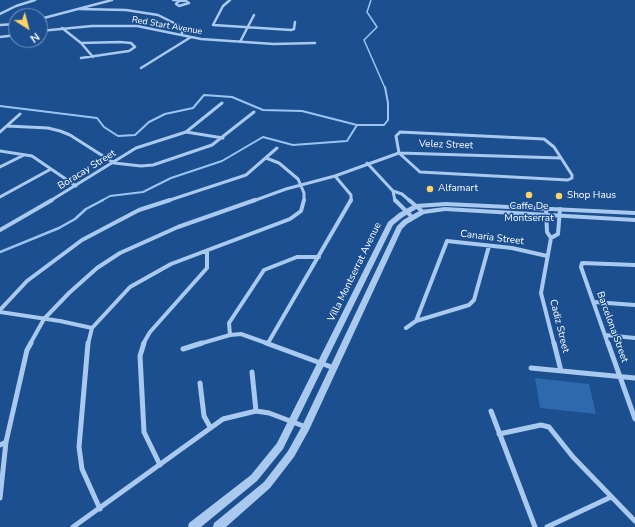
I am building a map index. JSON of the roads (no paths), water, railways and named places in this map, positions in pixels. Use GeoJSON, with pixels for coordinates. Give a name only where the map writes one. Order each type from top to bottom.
{"type":"FeatureCollection","features":[{"type":"Feature","properties":{"kind":"street"},"geometry":{"type":"LineString","coordinates":[[0,14],[28,0]]}},
{"type":"Feature","properties":{"kind":"street"},"geometry":{"type":"LineString","coordinates":[[16,6],[35,0]]}},
{"type":"Feature","properties":{"kind":"street"},"geometry":{"type":"LineString","coordinates":[[48,17],[112,0]]}},
{"type":"Feature","properties":{"kind":"street"},"geometry":{"type":"LineString","coordinates":[[173,0],[186,1],[189,3],[185,6],[179,6],[176,4],[179,1]]}},
{"type":"Feature","properties":{"kind":"street"},"geometry":{"type":"LineString","coordinates":[[230,0],[223,6],[212,24],[248,28],[291,30],[294,29],[295,22]]}},
{"type":"Feature","properties":{"kind":"street"},"geometry":{"type":"LineString","coordinates":[[79,9],[126,10],[158,15],[182,27],[182,34]]}},
{"type":"Feature","properties":{"kind":"street"},"geometry":{"type":"LineString","coordinates":[[240,42],[254,15]]}},
{"type":"Feature","properties":{"kind":"street","name":"Red Start Avenue"},"geometry":{"type":"LineString","coordinates":[[48,30],[111,25],[137,26],[191,37],[240,42],[274,44],[315,43]]}},
{"type":"Feature","properties":{"kind":"street"},"geometry":{"type":"LineString","coordinates":[[62,28],[80,42],[93,57]]}},
{"type":"Feature","properties":{"kind":"street"},"geometry":{"type":"LineString","coordinates":[[140,68],[191,37]]}},
{"type":"Feature","properties":{"kind":"street"},"geometry":{"type":"LineString","coordinates":[[80,42],[120,42],[131,43],[135,47],[128,50],[81,58]]}},
{"type":"Feature","properties":{"kind":"street"},"geometry":{"type":"LineString","coordinates":[[186,132],[222,103]]}},
{"type":"Feature","properties":{"kind":"street"},"geometry":{"type":"LineString","coordinates":[[7,126],[48,128],[60,131],[70,135],[114,163],[129,166],[153,165],[202,150],[223,138],[254,112]]}},
{"type":"Feature","properties":{"kind":"street"},"geometry":{"type":"LineString","coordinates":[[0,132],[20,114]]}},
{"type":"Feature","properties":{"kind":"street"},"geometry":{"type":"LineString","coordinates":[[186,132],[223,138]]}},
{"type":"Feature","properties":{"kind":"street","name":"Boracay Street"},"geometry":{"type":"LineString","coordinates":[[0,230],[76,186],[136,148],[186,132]]}},
{"type":"Feature","properties":{"kind":"street"},"geometry":{"type":"LineString","coordinates":[[400,132],[544,139],[554,147],[572,175],[572,178],[568,180],[420,172],[399,153],[396,136],[400,132]]}},
{"type":"Feature","properties":{"kind":"street"},"geometry":{"type":"LineString","coordinates":[[0,311],[27,281],[62,254],[94,233],[140,210],[246,175],[277,148]]}},
{"type":"Feature","properties":{"kind":"street"},"geometry":{"type":"LineString","coordinates":[[0,151],[32,156],[76,186]]}},
{"type":"Feature","properties":{"kind":"street","name":"Velez Street"},"geometry":{"type":"LineString","coordinates":[[0,498],[6,442],[27,350],[44,319],[69,293],[97,268],[120,253],[178,227],[301,185],[335,176],[367,163],[399,153],[409,152],[561,158]]}},
{"type":"Feature","properties":{"kind":"street"},"geometry":{"type":"LineString","coordinates":[[0,167],[25,154]]}},
{"type":"Feature","properties":{"kind":"street"},"geometry":{"type":"LineString","coordinates":[[100,509],[82,469],[79,447],[86,356],[92,328],[104,313],[130,287],[171,264],[290,219],[301,211],[304,204],[301,185],[280,163],[266,158]]}},
{"type":"Feature","properties":{"kind":"street"},"geometry":{"type":"LineString","coordinates":[[367,163],[393,191],[402,194],[423,212]]}},
{"type":"Feature","properties":{"kind":"street"},"geometry":{"type":"LineString","coordinates":[[0,197],[51,169]]}},
{"type":"Feature","properties":{"kind":"street"},"geometry":{"type":"LineString","coordinates":[[268,343],[351,201],[351,195],[335,176]]}},
{"type":"Feature","properties":{"kind":"street"},"geometry":{"type":"LineString","coordinates":[[393,191],[393,199],[412,217]]}},
{"type":"Feature","properties":{"kind":"street","name":"Villa Montserrat Avenue"},"geometry":{"type":"LineString","coordinates":[[193,527],[254,478],[280,446],[294,422],[390,224],[406,212],[417,206],[446,204],[635,220]]}},
{"type":"Feature","properties":{"kind":"street","name":"Villa Montserrat Avenue"},"geometry":{"type":"LineString","coordinates":[[218,527],[267,485],[279,472],[306,427],[399,228],[412,217],[423,212],[445,209],[546,212]]}},
{"type":"Feature","properties":{"kind":"street","name":"Cadiz Street"},"geometry":{"type":"LineString","coordinates":[[546,212],[547,232],[551,238],[541,293],[561,371]]}},
{"type":"Feature","properties":{"kind":"street","name":"Villa Montserrat Avenue"},"geometry":{"type":"LineString","coordinates":[[560,213],[635,213]]}},
{"type":"Feature","properties":{"kind":"street","name":"Cadiz Street"},"geometry":{"type":"LineString","coordinates":[[551,238],[558,234],[560,213]]}},
{"type":"Feature","properties":{"kind":"street","name":"Canaria Street"},"geometry":{"type":"LineString","coordinates":[[416,321],[447,242],[512,248],[547,256]]}},
{"type":"Feature","properties":{"kind":"street"},"geometry":{"type":"LineString","coordinates":[[406,328],[416,321],[468,305],[474,300],[489,246]]}},
{"type":"Feature","properties":{"kind":"street"},"geometry":{"type":"LineString","coordinates":[[160,465],[144,432],[140,356],[143,345],[150,332],[207,268],[207,251]]}},
{"type":"Feature","properties":{"kind":"street"},"geometry":{"type":"LineString","coordinates":[[230,335],[228,323],[264,270],[297,257],[319,257]]}},
{"type":"Feature","properties":{"kind":"street","name":"Barcelona Street"},"geometry":{"type":"LineString","coordinates":[[635,265],[587,262],[582,263],[581,267],[635,419]]}},
{"type":"Feature","properties":{"kind":"street"},"geometry":{"type":"LineString","coordinates":[[594,302],[635,305]]}},
{"type":"Feature","properties":{"kind":"street"},"geometry":{"type":"LineString","coordinates":[[0,311],[92,328]]}},
{"type":"Feature","properties":{"kind":"street"},"geometry":{"type":"LineString","coordinates":[[183,349],[230,335],[241,334],[334,368]]}},
{"type":"Feature","properties":{"kind":"street"},"geometry":{"type":"LineString","coordinates":[[606,335],[635,338]]}},
{"type":"Feature","properties":{"kind":"street"},"geometry":{"type":"LineString","coordinates":[[531,368],[635,378]]}},
{"type":"Feature","properties":{"kind":"street"},"geometry":{"type":"LineString","coordinates":[[252,372],[256,411]]}},
{"type":"Feature","properties":{"kind":"street"},"geometry":{"type":"LineString","coordinates":[[200,383],[204,416],[210,427]]}},
{"type":"Feature","properties":{"kind":"street"},"geometry":{"type":"LineString","coordinates":[[74,527],[210,427],[224,419],[256,411],[269,413],[306,427]]}},
{"type":"Feature","properties":{"kind":"street"},"geometry":{"type":"LineString","coordinates":[[491,411],[535,527]]}},
{"type":"Feature","properties":{"kind":"street"},"geometry":{"type":"LineString","coordinates":[[500,434],[541,425],[549,427],[573,457],[635,521]]}},
{"type":"Feature","properties":{"kind":"street"},"geometry":{"type":"LineString","coordinates":[[0,445],[6,442]]}},
{"type":"Feature","properties":{"kind":"street"},"geometry":{"type":"LineString","coordinates":[[547,527],[611,497]]}},
{"type":"Feature","properties":{"kind":"waterway"},"geometry":{"type":"LineString","coordinates":[[371,0],[367,12],[377,27],[364,40],[385,88]]}},
{"type":"Feature","properties":{"kind":"waterway"},"geometry":{"type":"LineString","coordinates":[[357,125],[384,125],[388,120],[388,103],[385,87]]}},
{"type":"Feature","properties":{"kind":"waterway"},"geometry":{"type":"LineString","coordinates":[[0,106],[97,118],[104,127],[118,136],[135,135],[149,122],[165,114],[193,108],[204,95],[232,97],[263,110],[302,111],[357,125]]}},
{"type":"Feature","properties":{"kind":"waterway"},"geometry":{"type":"LineString","coordinates":[[101,201],[110,196],[143,192],[171,178],[222,161],[263,137],[293,145],[347,141],[357,125]]}},
{"type":"Feature","properties":{"kind":"waterway"},"geometry":{"type":"LineString","coordinates":[[0,252],[59,228],[75,219],[86,209],[103,200]]}},
{"type":"Feature","properties":{"kind":"place","name":"Alfamart"},"geometry":{"type":"Point","coordinates":[430,189]}},
{"type":"Feature","properties":{"kind":"place","name":"Caffe De Montserrat"},"geometry":{"type":"Point","coordinates":[529,195]}},
{"type":"Feature","properties":{"kind":"place","name":"Shop Haus"},"geometry":{"type":"Point","coordinates":[559,196]}}]}
